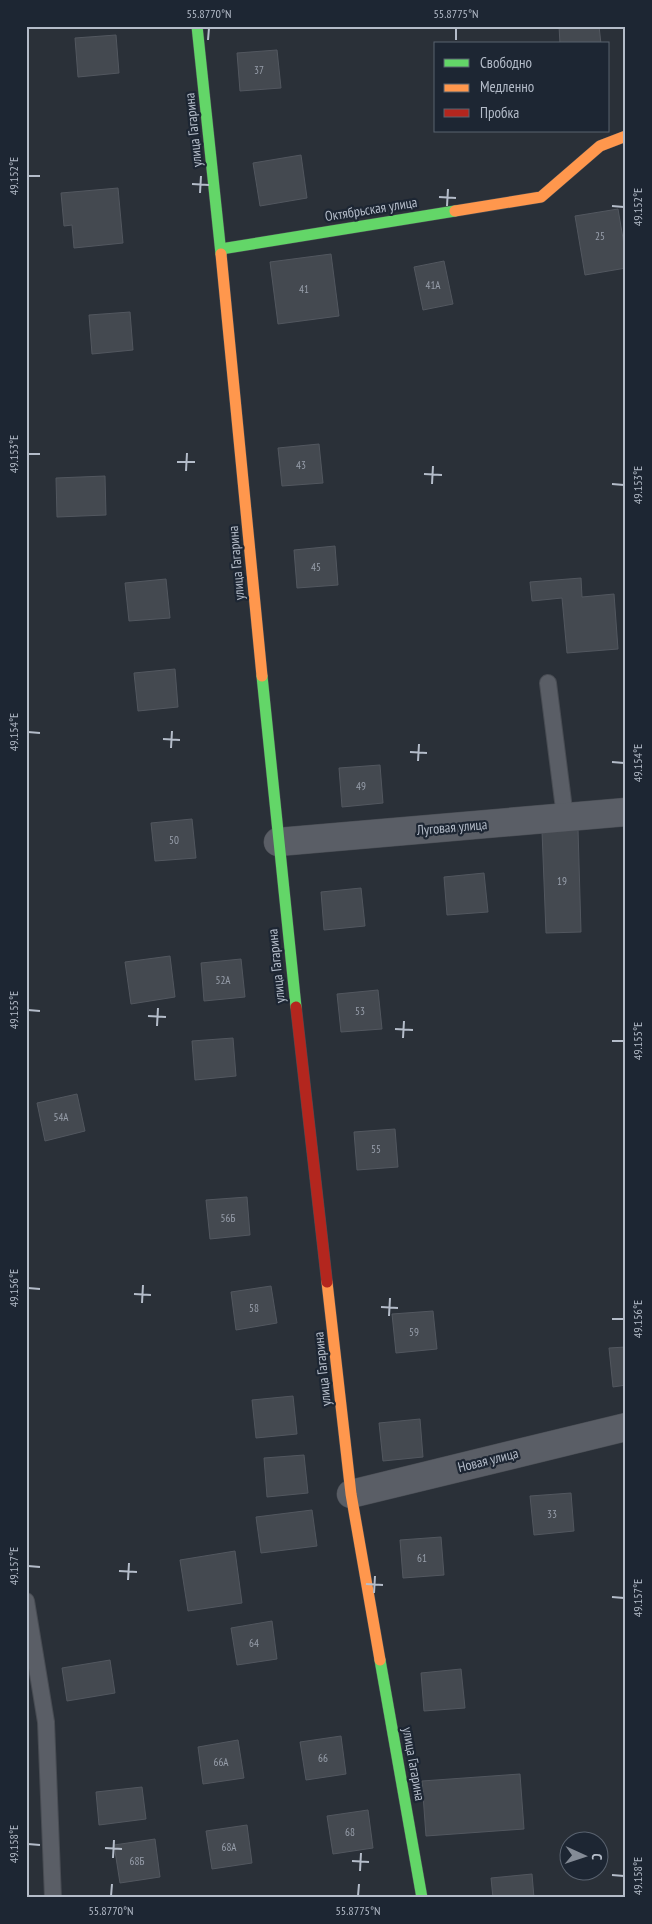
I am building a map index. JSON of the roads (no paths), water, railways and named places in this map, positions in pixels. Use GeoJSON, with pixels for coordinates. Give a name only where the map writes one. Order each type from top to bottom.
{"type":"FeatureCollection","features":[{"type":"Feature","properties":{"kind":"street","name":"улица Гагарина"},"geometry":{"type":"LineString","coordinates":[[197,26],[221,249],[278,842],[351,1494],[422,1898]]}},
{"type":"Feature","properties":{"kind":"street","name":"Октябрьская улица"},"geometry":{"type":"LineString","coordinates":[[221,249],[540,197],[600,146],[626,136]]}},
{"type":"Feature","properties":{"kind":"street","name":"Луговая улица"},"geometry":{"type":"LineString","coordinates":[[278,842],[626,812]]}},
{"type":"Feature","properties":{"kind":"street","name":"Новая улица"},"geometry":{"type":"LineString","coordinates":[[351,1494],[626,1427]]}},
{"type":"Feature","properties":{"kind":"lane"},"geometry":{"type":"LineString","coordinates":[[548,684],[565,817]]}},
{"type":"Feature","properties":{"kind":"lane"},"geometry":{"type":"LineString","coordinates":[[26,1601],[46,1722],[53,1898]]}}]}
